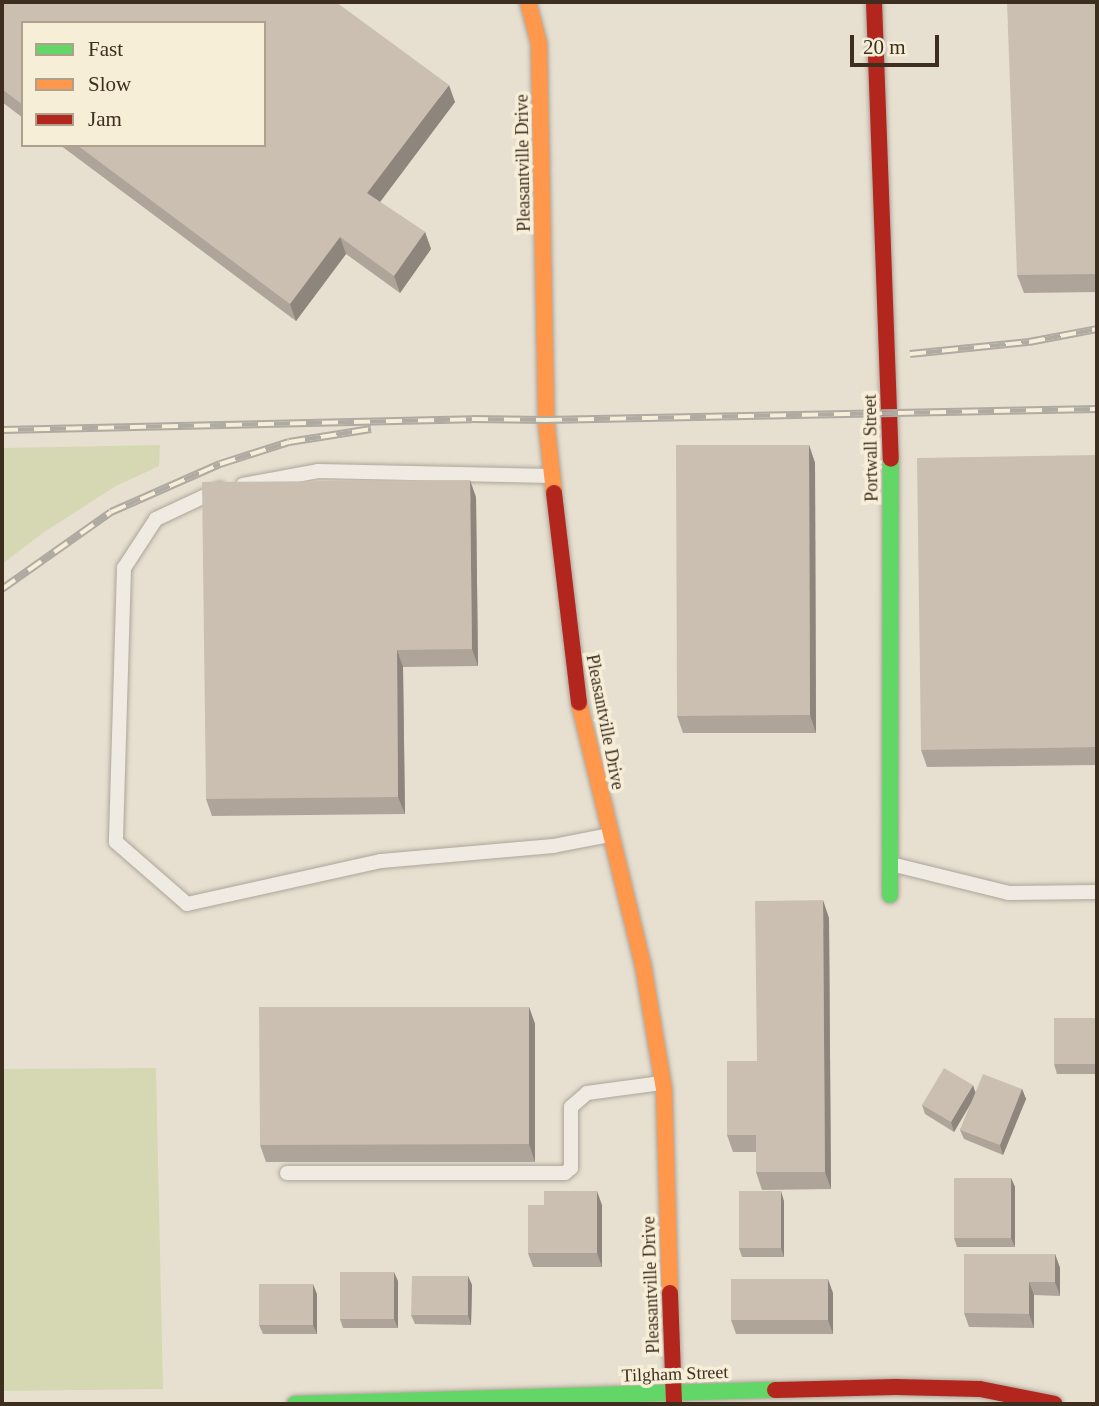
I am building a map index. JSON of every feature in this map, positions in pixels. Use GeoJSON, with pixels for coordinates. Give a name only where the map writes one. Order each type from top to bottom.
{"type":"FeatureCollection","features":[{"type":"Feature","properties":{"kind":"street","name":"Pleasantville Drive"},"geometry":{"type":"LineString","coordinates":[[528,2],[539,44],[546,421],[575,689],[643,965],[663,1083],[674,1399]]}},
{"type":"Feature","properties":{"kind":"street","name":"Portwall Street"},"geometry":{"type":"LineString","coordinates":[[874,2],[891,412],[890,895]]}},
{"type":"Feature","properties":{"kind":"street","name":"Tilgham Street"},"geometry":{"type":"LineString","coordinates":[[295,1404],[674,1399],[895,1387],[980,1389],[1055,1404]]}},
{"type":"Feature","properties":{"kind":"lane"},"geometry":{"type":"LineString","coordinates":[[552,476],[318,471],[213,491],[156,519],[124,568],[116,842],[187,904],[381,860],[553,846],[609,835]]}},
{"type":"Feature","properties":{"kind":"lane"},"geometry":{"type":"LineString","coordinates":[[890,864],[1009,893],[1097,892]]}},
{"type":"Feature","properties":{"kind":"lane"},"geometry":{"type":"LineString","coordinates":[[287,1173],[565,1173],[571,1168],[571,1107],[587,1093],[663,1083]]}},
{"type":"Feature","properties":{"kind":"green space"},"geometry":{"type":"Polygon","coordinates":[[[160,445],[159,466],[116,486],[44,532],[2,564],[2,448],[160,445]]]}},
{"type":"Feature","properties":{"kind":"green space"},"geometry":{"type":"Polygon","coordinates":[[[156,1068],[163,1389],[2,1391],[2,1069],[156,1068]]]}},
{"type":"Feature","properties":{"kind":"building"},"geometry":{"type":"Polygon","coordinates":[[[2,2],[336,2],[449,85],[367,193],[425,232],[394,276],[340,237],[290,304],[80,147],[266,147],[266,21],[21,21],[21,103],[2,89],[2,2]]]}},
{"type":"Feature","properties":{"kind":"building"},"geometry":{"type":"Polygon","coordinates":[[[1007,2],[1097,2],[1097,274],[1017,275],[1007,2]]]}},
{"type":"Feature","properties":{"kind":"building"},"geometry":{"type":"Polygon","coordinates":[[[676,445],[809,445],[810,715],[677,716],[676,445]]]}},
{"type":"Feature","properties":{"kind":"building"},"geometry":{"type":"Polygon","coordinates":[[[1097,455],[1097,747],[921,750],[917,458],[1097,455]]]}},
{"type":"Feature","properties":{"kind":"building"},"geometry":{"type":"Polygon","coordinates":[[[470,480],[472,649],[397,650],[398,797],[206,799],[202,482],[470,480]]]}},
{"type":"Feature","properties":{"kind":"building"},"geometry":{"type":"Polygon","coordinates":[[[823,900],[825,1172],[756,1172],[756,1135],[727,1135],[727,1061],[757,1061],[755,901],[823,900]]]}},
{"type":"Feature","properties":{"kind":"building"},"geometry":{"type":"Polygon","coordinates":[[[259,1007],[529,1007],[529,1144],[260,1145],[259,1007]]]}},
{"type":"Feature","properties":{"kind":"building"},"geometry":{"type":"Polygon","coordinates":[[[1054,1018],[1097,1018],[1097,1064],[1054,1064],[1054,1018]]]}},
{"type":"Feature","properties":{"kind":"building"},"geometry":{"type":"Polygon","coordinates":[[[944,1068],[973,1085],[951,1122],[922,1105],[944,1068]]]}},
{"type":"Feature","properties":{"kind":"building"},"geometry":{"type":"Polygon","coordinates":[[[983,1074],[1022,1089],[1000,1145],[960,1130],[983,1074]]]}},
{"type":"Feature","properties":{"kind":"building"},"geometry":{"type":"Polygon","coordinates":[[[954,1178],[1011,1178],[1011,1238],[954,1238],[954,1178]]]}},
{"type":"Feature","properties":{"kind":"building"},"geometry":{"type":"Polygon","coordinates":[[[544,1191],[597,1191],[597,1253],[528,1253],[528,1205],[544,1205],[544,1191]]]}},
{"type":"Feature","properties":{"kind":"building"},"geometry":{"type":"Polygon","coordinates":[[[739,1191],[781,1191],[781,1248],[739,1248],[739,1191]]]}},
{"type":"Feature","properties":{"kind":"building"},"geometry":{"type":"Polygon","coordinates":[[[964,1254],[1055,1254],[1055,1282],[1029,1282],[1029,1314],[964,1313],[964,1254]]]}},
{"type":"Feature","properties":{"kind":"building"},"geometry":{"type":"Polygon","coordinates":[[[340,1272],[394,1272],[394,1319],[340,1319],[340,1272]]]}},
{"type":"Feature","properties":{"kind":"building"},"geometry":{"type":"Polygon","coordinates":[[[412,1276],[468,1276],[468,1315],[411,1315],[412,1276]]]}},
{"type":"Feature","properties":{"kind":"building"},"geometry":{"type":"Polygon","coordinates":[[[731,1279],[828,1279],[828,1320],[731,1320],[731,1279]]]}},
{"type":"Feature","properties":{"kind":"building"},"geometry":{"type":"Polygon","coordinates":[[[259,1284],[313,1284],[313,1325],[259,1325],[259,1284]]]}},
{"type":"Feature","properties":{"kind":"railway"},"geometry":{"type":"LineString","coordinates":[[910,354],[1029,342],[1097,329]]}},
{"type":"Feature","properties":{"kind":"railway"},"geometry":{"type":"LineString","coordinates":[[2,430],[1097,409]]}},
{"type":"Feature","properties":{"kind":"railway"},"geometry":{"type":"LineString","coordinates":[[2,589],[111,512],[220,464],[289,442],[371,429]]}},
{"type":"Feature","properties":{"kind":"traffic: fast"},"geometry":{"type":"LineString","coordinates":[[890,895],[891,459]]}},
{"type":"Feature","properties":{"kind":"traffic: fast"},"geometry":{"type":"LineString","coordinates":[[295,1404],[775,1390]]}},
{"type":"Feature","properties":{"kind":"traffic: slow"},"geometry":{"type":"LineString","coordinates":[[528,2],[539,44],[546,420],[554,493]]}},
{"type":"Feature","properties":{"kind":"traffic: slow"},"geometry":{"type":"LineString","coordinates":[[579,703],[643,965],[664,1089],[670,1293]]}},
{"type":"Feature","properties":{"kind":"traffic: jam"},"geometry":{"type":"LineString","coordinates":[[874,2],[891,459]]}},
{"type":"Feature","properties":{"kind":"traffic: jam"},"geometry":{"type":"LineString","coordinates":[[554,493],[579,703]]}},
{"type":"Feature","properties":{"kind":"traffic: jam"},"geometry":{"type":"LineString","coordinates":[[670,1293],[674,1404]]}},
{"type":"Feature","properties":{"kind":"traffic: jam"},"geometry":{"type":"LineString","coordinates":[[775,1390],[895,1387],[980,1389],[1055,1404]]}}]}
